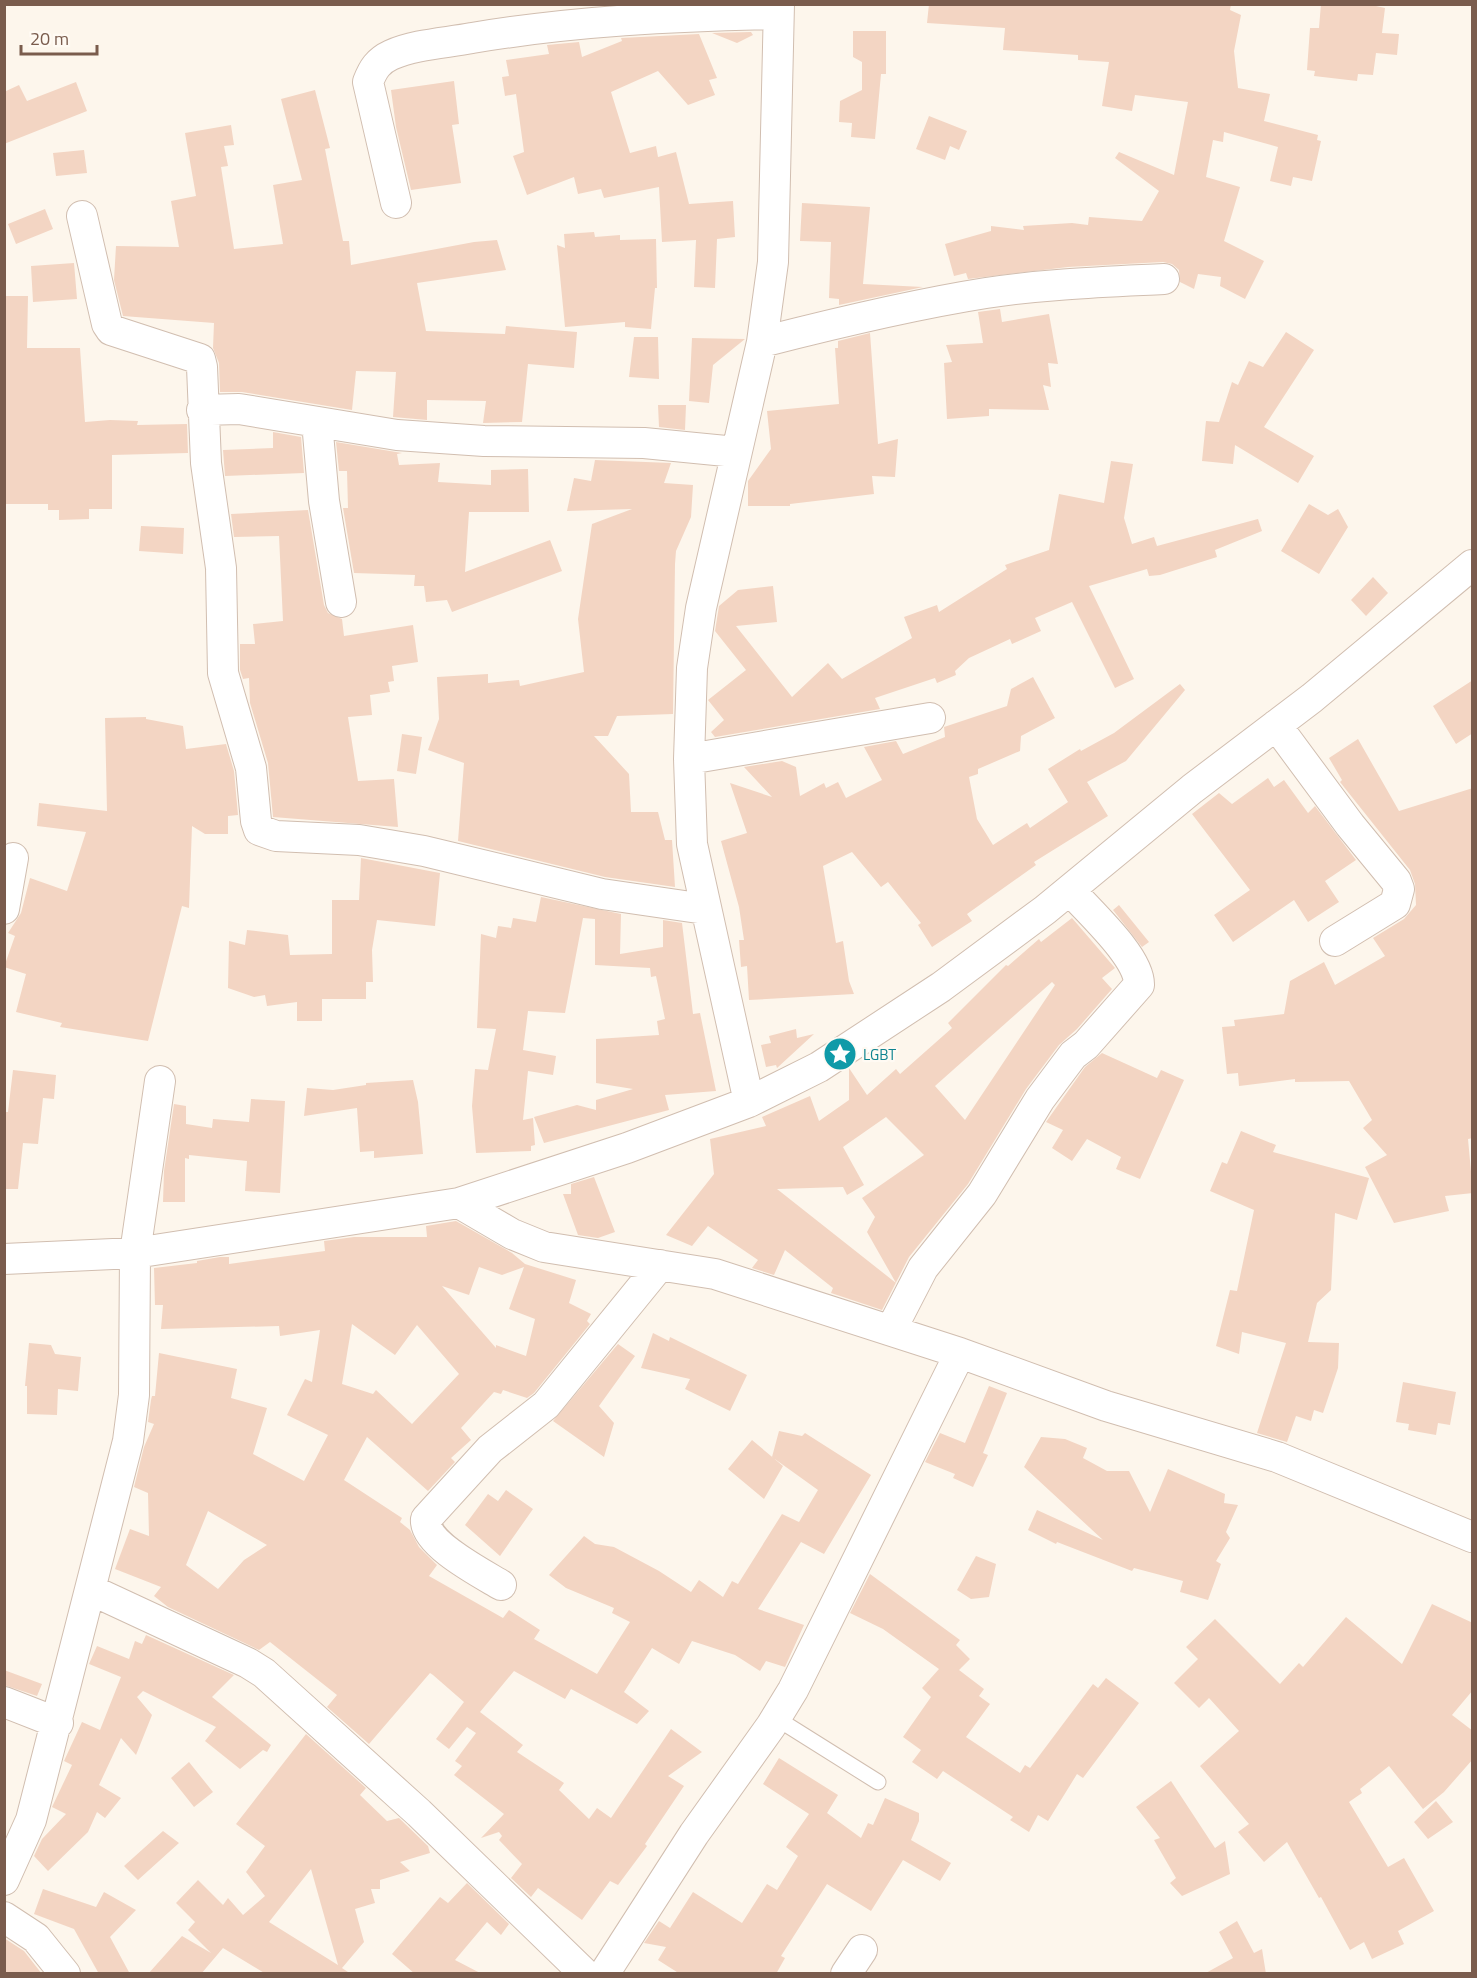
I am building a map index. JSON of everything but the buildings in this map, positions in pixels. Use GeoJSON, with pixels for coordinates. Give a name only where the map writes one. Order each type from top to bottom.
{"type":"FeatureCollection","features":[{"type":"Feature","properties":{"kind":"street"},"geometry":{"type":"LineString","coordinates":[[396,203],[368,82],[374,66],[390,56],[417,48],[528,28],[779,9],[773,262],[762,342],[701,608],[692,668],[689,759],[692,844],[749,1102]]}},
{"type":"Feature","properties":{"kind":"street"},"geometry":{"type":"LineString","coordinates":[[82,216],[107,324],[111,330],[200,359],[206,463],[221,568],[223,673],[251,768],[256,821],[259,830],[276,836],[359,840],[413,849],[602,894],[705,909]]}},
{"type":"Feature","properties":{"kind":"street"},"geometry":{"type":"LineString","coordinates":[[762,342],[852,319],[988,293],[1060,285],[1164,279]]}},
{"type":"Feature","properties":{"kind":"street"},"geometry":{"type":"LineString","coordinates":[[202,410],[239,409],[397,435],[484,441],[644,443],[736,452]]}},
{"type":"Feature","properties":{"kind":"street"},"geometry":{"type":"LineString","coordinates":[[317,422],[324,501],[341,602]]}},
{"type":"Feature","properties":{"kind":"street"},"geometry":{"type":"LineString","coordinates":[[4,1259],[135,1253],[459,1203],[627,1148],[749,1102],[819,1067],[941,987],[1070,890],[1192,789],[1276,725],[1473,565]]}},
{"type":"Feature","properties":{"kind":"street"},"geometry":{"type":"LineString","coordinates":[[689,759],[930,718]]}},
{"type":"Feature","properties":{"kind":"street"},"geometry":{"type":"LineString","coordinates":[[1276,725],[1350,825],[1396,881],[1399,889],[1395,904],[1335,941]]}},
{"type":"Feature","properties":{"kind":"street"},"geometry":{"type":"LineString","coordinates":[[4,909],[14,858]]}},
{"type":"Feature","properties":{"kind":"street"},"geometry":{"type":"LineString","coordinates":[[891,1330],[924,1268],[982,1194],[1040,1099],[1073,1055],[1086,1045],[1139,985],[1136,969],[1125,952],[1070,890]]}},
{"type":"Feature","properties":{"kind":"street"},"geometry":{"type":"LineString","coordinates":[[4,1880],[31,1820],[58,1723],[129,1441],[132,1416],[135,1253],[160,1081]]}},
{"type":"Feature","properties":{"kind":"street"},"geometry":{"type":"LineString","coordinates":[[459,1203],[512,1234],[544,1247],[715,1274],[960,1353],[1106,1406],[1277,1457],[1473,1537]]}},
{"type":"Feature","properties":{"kind":"street"},"geometry":{"type":"LineString","coordinates":[[501,1585],[452,1554],[429,1534],[425,1527],[426,1519],[490,1449],[546,1405],[660,1265]]}},
{"type":"Feature","properties":{"kind":"street"},"geometry":{"type":"LineString","coordinates":[[604,1974],[694,1834],[776,1718],[816,1646],[960,1353]]}},
{"type":"Feature","properties":{"kind":"street"},"geometry":{"type":"LineString","coordinates":[[91,1590],[248,1663],[264,1673],[419,1813],[585,1974]]}},
{"type":"Feature","properties":{"kind":"street"},"geometry":{"type":"LineString","coordinates":[[4,1702],[58,1723]]}},
{"type":"Feature","properties":{"kind":"street"},"geometry":{"type":"LineString","coordinates":[[4,1917],[36,1938],[65,1974]]}},
{"type":"Feature","properties":{"kind":"lane"},"geometry":{"type":"LineString","coordinates":[[776,1718],[878,1782]]}},
{"type":"Feature","properties":{"kind":"place","name":"LGBT"},"geometry":{"type":"Point","coordinates":[840,1054]}}]}
